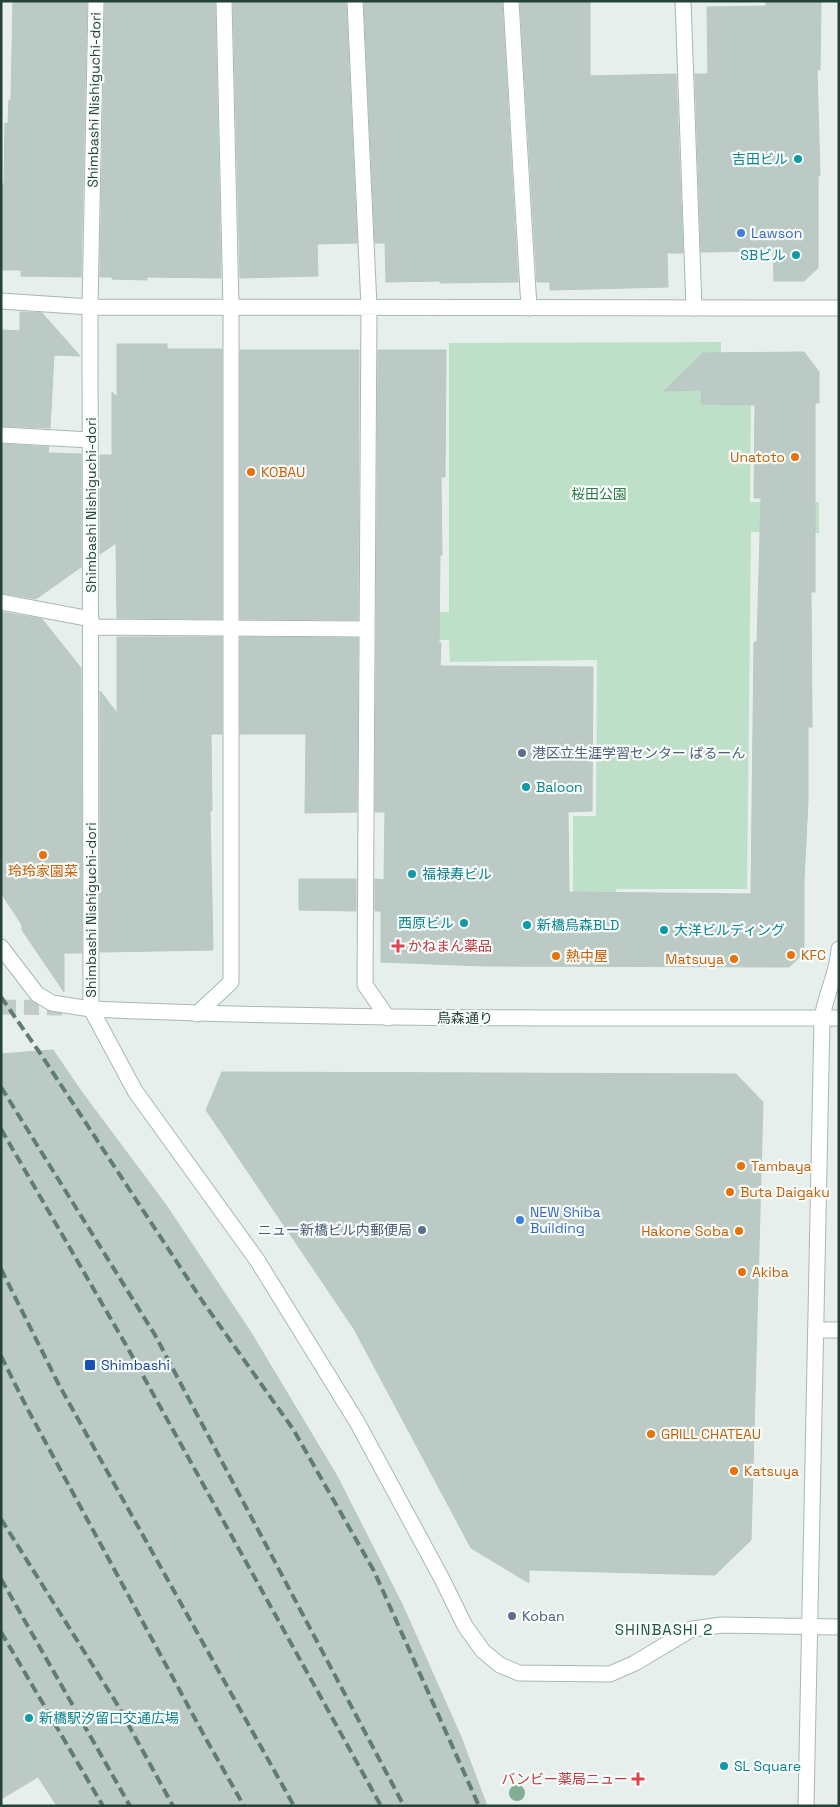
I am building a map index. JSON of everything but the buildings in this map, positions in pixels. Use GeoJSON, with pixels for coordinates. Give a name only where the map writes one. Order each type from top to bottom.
{"type":"FeatureCollection","features":[{"type":"Feature","properties":{"kind":"street","name":"Shimbashi Nishiguchi-dori"},"geometry":{"type":"LineString","coordinates":[[91,1009],[90,307],[96,1]]}},
{"type":"Feature","properties":{"kind":"street"},"geometry":{"type":"LineString","coordinates":[[197,1014],[231,982],[232,307],[224,1]]}},
{"type":"Feature","properties":{"kind":"street"},"geometry":{"type":"LineString","coordinates":[[355,1],[369,307],[365,985],[388,1018]]}},
{"type":"Feature","properties":{"kind":"street"},"geometry":{"type":"LineString","coordinates":[[511,1],[529,308]]}},
{"type":"Feature","properties":{"kind":"street"},"geometry":{"type":"LineString","coordinates":[[683,1],[694,308]]}},
{"type":"Feature","properties":{"kind":"street"},"geometry":{"type":"LineString","coordinates":[[1,301],[90,307],[839,308]]}},
{"type":"Feature","properties":{"kind":"street"},"geometry":{"type":"LineString","coordinates":[[1,435],[90,440]]}},
{"type":"Feature","properties":{"kind":"street"},"geometry":{"type":"LineString","coordinates":[[1,602],[91,623],[231,628],[368,629]]}},
{"type":"Feature","properties":{"kind":"street","name":"烏森通り"},"geometry":{"type":"LineString","coordinates":[[1,947],[37,994],[52,1003],[91,1009],[197,1014],[388,1018],[839,1018]]}},
{"type":"Feature","properties":{"kind":"street"},"geometry":{"type":"LineString","coordinates":[[806,1806],[822,1018],[838,963],[839,949]]}},
{"type":"Feature","properties":{"kind":"street"},"geometry":{"type":"LineString","coordinates":[[91,1009],[135,1091],[257,1260],[352,1414],[442,1579],[465,1626],[483,1651],[500,1665],[519,1673],[610,1674],[635,1663],[692,1629],[722,1625],[839,1626]]}},
{"type":"Feature","properties":{"kind":"street"},"geometry":{"type":"LineString","coordinates":[[816,1330],[839,1330]]}},
{"type":"Feature","properties":{"kind":"green space","name":"桜田公園"},"geometry":{"type":"Polygon","coordinates":[[[721,342],[721,394],[751,394],[750,502],[819,502],[819,533],[751,532],[747,889],[616,889],[615,967],[573,966],[573,816],[596,816],[597,660],[450,662],[449,640],[384,640],[383,613],[449,612],[449,343],[721,342]]]}},
{"type":"Feature","properties":{"kind":"tunnel"},"geometry":{"type":"LineString","coordinates":[[1,1007],[67,1008]]}},
{"type":"Feature","properties":{"kind":"railway"},"geometry":{"type":"LineString","coordinates":[[1,997],[42,1056],[203,1302],[293,1429],[374,1571],[479,1806]]}},
{"type":"Feature","properties":{"kind":"railway"},"geometry":{"type":"LineString","coordinates":[[1,1087],[155,1335],[404,1806]]}},
{"type":"Feature","properties":{"kind":"railway"},"geometry":{"type":"LineString","coordinates":[[1,1129],[126,1345],[381,1806]]}},
{"type":"Feature","properties":{"kind":"railway"},"geometry":{"type":"LineString","coordinates":[[1,1269],[59,1385],[294,1806]]}},
{"type":"Feature","properties":{"kind":"railway"},"geometry":{"type":"LineString","coordinates":[[1,1356],[27,1408],[244,1806]]}},
{"type":"Feature","properties":{"kind":"railway"},"geometry":{"type":"LineString","coordinates":[[1,1519],[117,1704],[173,1806]]}},
{"type":"Feature","properties":{"kind":"railway"},"geometry":{"type":"LineString","coordinates":[[1,1579],[130,1806]]}},
{"type":"Feature","properties":{"kind":"railway"},"geometry":{"type":"LineString","coordinates":[[1,1632],[103,1806]]}},
{"type":"Feature","properties":{"kind":"place","name":"吉田ビル"},"geometry":{"type":"Point","coordinates":[798,159]}},
{"type":"Feature","properties":{"kind":"place","name":"Lawson"},"geometry":{"type":"Point","coordinates":[741,233]}},
{"type":"Feature","properties":{"kind":"place","name":"SBビル"},"geometry":{"type":"Point","coordinates":[796,255]}},
{"type":"Feature","properties":{"kind":"place","name":"Unatoto"},"geometry":{"type":"Point","coordinates":[795,457]}},
{"type":"Feature","properties":{"kind":"place","name":"KOBAU"},"geometry":{"type":"Point","coordinates":[251,472]}},
{"type":"Feature","properties":{"kind":"place","name":"港区立生涯学習センター ばるーん"},"geometry":{"type":"Point","coordinates":[522,753]}},
{"type":"Feature","properties":{"kind":"place","name":"Baloon"},"geometry":{"type":"Point","coordinates":[526,787]}},
{"type":"Feature","properties":{"kind":"place","name":"玲玲家園菜"},"geometry":{"type":"Point","coordinates":[43,855]}},
{"type":"Feature","properties":{"kind":"place","name":"福禄寿ビル"},"geometry":{"type":"Point","coordinates":[412,874]}},
{"type":"Feature","properties":{"kind":"place","name":"西原ビル"},"geometry":{"type":"Point","coordinates":[464,923]}},
{"type":"Feature","properties":{"kind":"place","name":"新橋烏森BLD"},"geometry":{"type":"Point","coordinates":[527,925]}},
{"type":"Feature","properties":{"kind":"place","name":"大洋ビルディング"},"geometry":{"type":"Point","coordinates":[664,930]}},
{"type":"Feature","properties":{"kind":"place","name":"かねまん薬品"},"geometry":{"type":"Point","coordinates":[398,946]}},
{"type":"Feature","properties":{"kind":"place","name":"KFC"},"geometry":{"type":"Point","coordinates":[791,955]}},
{"type":"Feature","properties":{"kind":"place","name":"熱中屋"},"geometry":{"type":"Point","coordinates":[556,956]}},
{"type":"Feature","properties":{"kind":"place","name":"Matsuya"},"geometry":{"type":"Point","coordinates":[734,959]}},
{"type":"Feature","properties":{"kind":"place","name":"Tambaya"},"geometry":{"type":"Point","coordinates":[741,1166]}},
{"type":"Feature","properties":{"kind":"place","name":"Buta Daigaku"},"geometry":{"type":"Point","coordinates":[730,1192]}},
{"type":"Feature","properties":{"kind":"place","name":"NEW Shiba Building"},"geometry":{"type":"Point","coordinates":[520,1220]}},
{"type":"Feature","properties":{"kind":"place","name":"ニュー新橋ビル内郵便局"},"geometry":{"type":"Point","coordinates":[422,1230]}},
{"type":"Feature","properties":{"kind":"place","name":"Hakone Soba"},"geometry":{"type":"Point","coordinates":[739,1231]}},
{"type":"Feature","properties":{"kind":"place","name":"Akiba"},"geometry":{"type":"Point","coordinates":[742,1272]}},
{"type":"Feature","properties":{"kind":"place","name":"Shimbashi"},"geometry":{"type":"Point","coordinates":[90,1365]}},
{"type":"Feature","properties":{"kind":"place","name":"GRILL CHATEAU"},"geometry":{"type":"Point","coordinates":[651,1434]}},
{"type":"Feature","properties":{"kind":"place","name":"Katsuya"},"geometry":{"type":"Point","coordinates":[734,1471]}},
{"type":"Feature","properties":{"kind":"place","name":"Koban"},"geometry":{"type":"Point","coordinates":[512,1616]}},
{"type":"Feature","properties":{"kind":"place","name":"新橋駅汐留口交通広場"},"geometry":{"type":"Point","coordinates":[29,1718]}},
{"type":"Feature","properties":{"kind":"place","name":"SL Square"},"geometry":{"type":"Point","coordinates":[724,1766]}},
{"type":"Feature","properties":{"kind":"place","name":"バンビー薬局ニュー"},"geometry":{"type":"Point","coordinates":[638,1779]}},
{"type":"Feature","properties":{"kind":"district","name":"SHINBASHI 2"},"geometry":{"type":"Point","coordinates":[664,1629]}}]}
